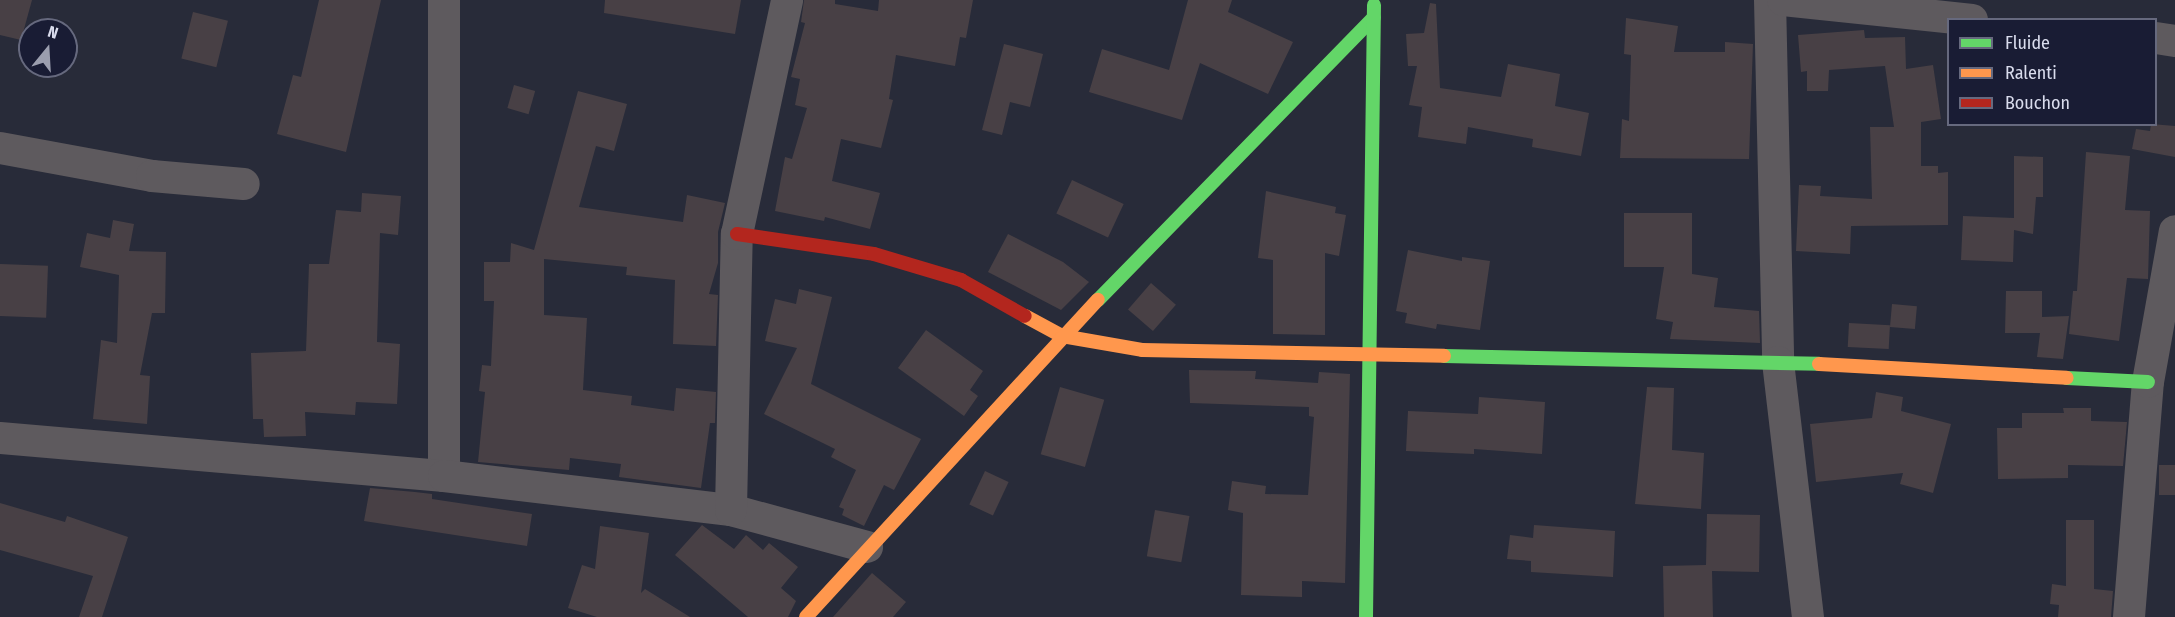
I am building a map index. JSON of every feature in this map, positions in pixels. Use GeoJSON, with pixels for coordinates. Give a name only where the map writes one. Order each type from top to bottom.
{"type":"FeatureCollection","features":[{"type":"Feature","properties":{"kind":"street"},"geometry":{"type":"LineString","coordinates":[[444,0],[444,476]]}},
{"type":"Feature","properties":{"kind":"street"},"geometry":{"type":"LineString","coordinates":[[731,510],[737,234],[787,0]]}},
{"type":"Feature","properties":{"kind":"street"},"geometry":{"type":"LineString","coordinates":[[1366,617],[1375,0]]}},
{"type":"Feature","properties":{"kind":"street"},"geometry":{"type":"LineString","coordinates":[[1770,0],[1778,362],[1808,617]]}},
{"type":"Feature","properties":{"kind":"street"},"geometry":{"type":"LineString","coordinates":[[1783,0],[1953,18]]}},
{"type":"Feature","properties":{"kind":"street"},"geometry":{"type":"LineString","coordinates":[[806,617],[867,547],[1062,336],[1374,17]]}},
{"type":"Feature","properties":{"kind":"street"},"geometry":{"type":"LineString","coordinates":[[2157,39],[2175,40]]}},
{"type":"Feature","properties":{"kind":"street"},"geometry":{"type":"LineString","coordinates":[[0,148],[152,176],[244,184]]}},
{"type":"Feature","properties":{"kind":"street"},"geometry":{"type":"LineString","coordinates":[[2129,617],[2148,382],[2175,231]]}},
{"type":"Feature","properties":{"kind":"street"},"geometry":{"type":"LineString","coordinates":[[737,234],[874,254],[961,280],[1062,336],[1142,350],[1778,362],[2148,382]]}},
{"type":"Feature","properties":{"kind":"street"},"geometry":{"type":"LineString","coordinates":[[0,438],[444,476],[731,510],[867,547]]}},
{"type":"Feature","properties":{"kind":"building"},"geometry":{"type":"Polygon","coordinates":[[[0,0],[32,0],[27,18],[18,18],[18,39],[0,35],[0,0]]]}},
{"type":"Feature","properties":{"kind":"building"},"geometry":{"type":"Polygon","coordinates":[[[319,0],[381,0],[346,152],[277,134],[293,75],[301,77],[319,0]]]}},
{"type":"Feature","properties":{"kind":"building"},"geometry":{"type":"Polygon","coordinates":[[[605,0],[741,0],[735,34],[604,13],[605,0]]]}},
{"type":"Feature","properties":{"kind":"building"},"geometry":{"type":"Polygon","coordinates":[[[804,0],[835,0],[835,4],[878,11],[879,0],[973,0],[966,38],[960,37],[955,66],[896,55],[889,99],[893,100],[881,148],[841,139],[832,181],[880,193],[870,229],[825,217],[824,221],[775,211],[785,157],[792,159],[807,108],[795,105],[800,79],[791,77],[805,23],[801,22],[804,0]]]}},
{"type":"Feature","properties":{"kind":"building"},"geometry":{"type":"Polygon","coordinates":[[[1188,0],[1232,0],[1228,12],[1293,42],[1268,94],[1200,63],[1182,120],[1089,92],[1102,49],[1169,70],[1188,0]]]}},
{"type":"Feature","properties":{"kind":"building"},"geometry":{"type":"Polygon","coordinates":[[[1430,3],[1436,4],[1440,88],[1501,97],[1508,64],[1560,74],[1555,106],[1589,113],[1581,156],[1532,147],[1533,139],[1468,127],[1466,144],[1418,137],[1422,107],[1409,105],[1417,66],[1408,66],[1406,34],[1424,33],[1430,3]]]}},
{"type":"Feature","properties":{"kind":"building"},"geometry":{"type":"Polygon","coordinates":[[[193,12],[228,21],[216,67],[181,59],[193,12]]]}},
{"type":"Feature","properties":{"kind":"building"},"geometry":{"type":"Polygon","coordinates":[[[1626,18],[1678,26],[1674,52],[1725,52],[1725,42],[1753,44],[1749,159],[1620,158],[1622,119],[1629,121],[1631,55],[1624,54],[1626,18]]]}},
{"type":"Feature","properties":{"kind":"building"},"geometry":{"type":"Polygon","coordinates":[[[1864,30],[1865,38],[1905,37],[1906,69],[1933,65],[1941,119],[1921,122],[1921,166],[1938,166],[1938,173],[1948,172],[1948,225],[1851,226],[1850,254],[1796,251],[1799,185],[1821,186],[1820,196],[1872,199],[1870,127],[1894,127],[1885,66],[1829,70],[1828,91],[1807,91],[1807,71],[1801,72],[1798,35],[1864,30]]]}},
{"type":"Feature","properties":{"kind":"building"},"geometry":{"type":"Polygon","coordinates":[[[1004,44],[1043,54],[1030,107],[1010,102],[1002,135],[982,130],[1004,44]]]}},
{"type":"Feature","properties":{"kind":"building"},"geometry":{"type":"Polygon","coordinates":[[[514,85],[535,91],[529,114],[507,108],[514,85]]]}},
{"type":"Feature","properties":{"kind":"building"},"geometry":{"type":"Polygon","coordinates":[[[578,91],[627,104],[614,151],[596,146],[579,207],[683,222],[687,195],[725,203],[718,232],[718,263],[709,294],[718,295],[716,346],[673,344],[675,280],[626,275],[627,267],[544,259],[544,315],[587,318],[583,390],[632,396],[631,405],[674,411],[676,388],[716,392],[715,423],[710,423],[701,488],[619,477],[621,464],[570,458],[569,470],[478,462],[485,392],[479,391],[482,365],[491,366],[494,301],[484,301],[484,262],[510,262],[511,243],[534,250],[578,91]]]}},
{"type":"Feature","properties":{"kind":"building"},"geometry":{"type":"Polygon","coordinates":[[[2157,124],[2175,126],[2175,157],[2132,149],[2136,129],[2150,131],[2151,126],[2157,124]]]}},
{"type":"Feature","properties":{"kind":"building"},"geometry":{"type":"Polygon","coordinates":[[[2086,152],[2130,156],[2125,210],[2150,211],[2148,279],[2127,278],[2119,341],[2069,334],[2073,291],[2077,291],[2086,152]]]}},
{"type":"Feature","properties":{"kind":"building"},"geometry":{"type":"Polygon","coordinates":[[[2014,156],[2043,157],[2043,197],[2036,197],[2033,234],[2014,230],[2013,262],[1961,260],[1963,216],[2014,218],[2014,156]]]}},
{"type":"Feature","properties":{"kind":"building"},"geometry":{"type":"Polygon","coordinates":[[[1072,180],[1124,204],[1108,238],[1056,214],[1072,180]]]}},
{"type":"Feature","properties":{"kind":"building"},"geometry":{"type":"Polygon","coordinates":[[[1266,191],[1336,207],[1335,213],[1346,215],[1339,256],[1325,253],[1325,335],[1273,334],[1273,260],[1258,258],[1266,191]]]}},
{"type":"Feature","properties":{"kind":"building"},"geometry":{"type":"Polygon","coordinates":[[[362,193],[401,196],[398,235],[380,233],[377,342],[400,344],[397,404],[356,402],[355,415],[305,412],[306,436],[264,437],[263,419],[253,419],[251,353],[306,351],[309,264],[329,264],[336,210],[361,212],[362,193]]]}},
{"type":"Feature","properties":{"kind":"building"},"geometry":{"type":"Polygon","coordinates":[[[1624,213],[1692,213],[1692,274],[1718,278],[1714,307],[1759,311],[1760,343],[1670,339],[1673,322],[1656,319],[1664,267],[1624,267],[1624,213]]]}},
{"type":"Feature","properties":{"kind":"building"},"geometry":{"type":"Polygon","coordinates":[[[113,220],[134,224],[129,251],[166,252],[165,313],[152,313],[140,375],[150,376],[147,424],[93,419],[101,340],[117,343],[119,275],[80,267],[87,233],[110,238],[113,220]]]}},
{"type":"Feature","properties":{"kind":"building"},"geometry":{"type":"Polygon","coordinates":[[[1008,234],[1063,262],[1089,282],[1061,310],[988,272],[1008,234]]]}},
{"type":"Feature","properties":{"kind":"building"},"geometry":{"type":"Polygon","coordinates":[[[1408,250],[1462,261],[1462,257],[1490,261],[1480,330],[1437,324],[1436,329],[1405,323],[1407,313],[1396,311],[1408,250]]]}},
{"type":"Feature","properties":{"kind":"building"},"geometry":{"type":"Polygon","coordinates":[[[0,264],[48,266],[46,318],[0,316],[0,264]]]}},
{"type":"Feature","properties":{"kind":"building"},"geometry":{"type":"Polygon","coordinates":[[[1151,283],[1176,305],[1153,331],[1128,309],[1151,283]]]}},
{"type":"Feature","properties":{"kind":"building"},"geometry":{"type":"Polygon","coordinates":[[[799,289],[832,297],[811,384],[921,439],[894,490],[884,485],[864,526],[842,515],[844,509],[839,507],[856,470],[831,457],[835,449],[764,414],[797,348],[765,341],[775,299],[796,304],[799,289]]]}},
{"type":"Feature","properties":{"kind":"building"},"geometry":{"type":"Polygon","coordinates":[[[2006,291],[2042,291],[2042,317],[2069,316],[2063,359],[2037,357],[2040,333],[2005,333],[2006,291]]]}},
{"type":"Feature","properties":{"kind":"building"},"geometry":{"type":"Polygon","coordinates":[[[1892,304],[1917,306],[1915,329],[1890,327],[1892,304]]]}},
{"type":"Feature","properties":{"kind":"building"},"geometry":{"type":"Polygon","coordinates":[[[1849,323],[1890,325],[1889,349],[1848,347],[1849,323]]]}},
{"type":"Feature","properties":{"kind":"building"},"geometry":{"type":"Polygon","coordinates":[[[926,330],[983,371],[970,390],[978,396],[964,416],[898,368],[926,330]]]}},
{"type":"Feature","properties":{"kind":"building"},"geometry":{"type":"Polygon","coordinates":[[[1189,370],[1256,371],[1255,379],[1318,383],[1319,372],[1350,374],[1345,583],[1302,581],[1302,597],[1241,595],[1243,513],[1228,510],[1232,481],[1266,486],[1265,494],[1308,495],[1314,417],[1309,416],[1309,407],[1190,403],[1189,370]]]}},
{"type":"Feature","properties":{"kind":"building"},"geometry":{"type":"Polygon","coordinates":[[[1060,387],[1104,400],[1085,467],[1041,454],[1060,387]]]}},
{"type":"Feature","properties":{"kind":"building"},"geometry":{"type":"Polygon","coordinates":[[[1647,387],[1674,388],[1672,450],[1704,453],[1701,509],[1635,504],[1647,387]]]}},
{"type":"Feature","properties":{"kind":"building"},"geometry":{"type":"Polygon","coordinates":[[[1876,392],[1903,397],[1901,411],[1951,424],[1933,493],[1900,484],[1903,473],[1816,482],[1810,424],[1872,418],[1876,392]]]}},
{"type":"Feature","properties":{"kind":"building"},"geometry":{"type":"Polygon","coordinates":[[[1479,397],[1545,402],[1542,454],[1474,449],[1474,454],[1406,451],[1408,411],[1478,414],[1479,397]]]}},
{"type":"Feature","properties":{"kind":"building"},"geometry":{"type":"Polygon","coordinates":[[[2063,408],[2091,408],[2091,421],[2127,422],[2123,466],[2068,465],[2068,478],[1998,479],[1997,428],[2022,428],[2022,413],[2064,413],[2063,408]]]}},
{"type":"Feature","properties":{"kind":"building"},"geometry":{"type":"Polygon","coordinates":[[[2159,465],[2175,465],[2175,495],[2159,495],[2159,465]]]}},
{"type":"Feature","properties":{"kind":"building"},"geometry":{"type":"Polygon","coordinates":[[[985,471],[1009,482],[993,516],[969,505],[985,471]]]}},
{"type":"Feature","properties":{"kind":"building"},"geometry":{"type":"Polygon","coordinates":[[[370,488],[432,494],[432,499],[532,514],[527,546],[364,521],[370,488]]]}},
{"type":"Feature","properties":{"kind":"building"},"geometry":{"type":"Polygon","coordinates":[[[0,503],[65,522],[67,516],[128,537],[102,617],[79,617],[93,576],[0,550],[0,503]]]}},
{"type":"Feature","properties":{"kind":"building"},"geometry":{"type":"Polygon","coordinates":[[[1155,510],[1189,516],[1181,562],[1147,556],[1155,510]]]}},
{"type":"Feature","properties":{"kind":"building"},"geometry":{"type":"Polygon","coordinates":[[[1707,514],[1760,515],[1759,572],[1712,571],[1713,617],[1664,617],[1663,566],[1706,565],[1707,514]]]}},
{"type":"Feature","properties":{"kind":"building"},"geometry":{"type":"Polygon","coordinates":[[[2066,520],[2094,520],[2094,589],[2113,591],[2111,617],[2058,617],[2059,605],[2050,604],[2052,584],[2066,586],[2066,520]]]}},
{"type":"Feature","properties":{"kind":"building"},"geometry":{"type":"Polygon","coordinates":[[[702,525],[734,549],[746,535],[763,550],[769,543],[798,567],[781,588],[796,601],[788,617],[748,617],[675,555],[702,525]]]}},
{"type":"Feature","properties":{"kind":"building"},"geometry":{"type":"Polygon","coordinates":[[[1534,525],[1615,531],[1613,577],[1531,572],[1531,561],[1507,559],[1510,535],[1533,538],[1534,525]]]}},
{"type":"Feature","properties":{"kind":"building"},"geometry":{"type":"Polygon","coordinates":[[[600,526],[649,533],[641,593],[645,589],[690,617],[597,617],[568,608],[582,565],[595,569],[600,526]]]}},
{"type":"Feature","properties":{"kind":"building"},"geometry":{"type":"Polygon","coordinates":[[[872,573],[906,602],[893,617],[833,617],[872,573]]]}},
{"type":"Feature","properties":{"kind":"traffic: fast"},"geometry":{"type":"LineString","coordinates":[[1366,617],[1374,5]]}},
{"type":"Feature","properties":{"kind":"traffic: fast"},"geometry":{"type":"LineString","coordinates":[[1098,300],[1374,17]]}},
{"type":"Feature","properties":{"kind":"traffic: fast"},"geometry":{"type":"LineString","coordinates":[[1444,356],[1819,364]]}},
{"type":"Feature","properties":{"kind":"traffic: fast"},"geometry":{"type":"LineString","coordinates":[[2067,378],[2148,382]]}},
{"type":"Feature","properties":{"kind":"traffic: slow"},"geometry":{"type":"LineString","coordinates":[[806,617],[1098,300]]}},
{"type":"Feature","properties":{"kind":"traffic: slow"},"geometry":{"type":"LineString","coordinates":[[1025,316],[1062,336],[1142,350],[1444,356]]}},
{"type":"Feature","properties":{"kind":"traffic: slow"},"geometry":{"type":"LineString","coordinates":[[1819,364],[2067,378]]}},
{"type":"Feature","properties":{"kind":"traffic: jam"},"geometry":{"type":"LineString","coordinates":[[737,234],[874,254],[961,280],[1025,316]]}}]}
